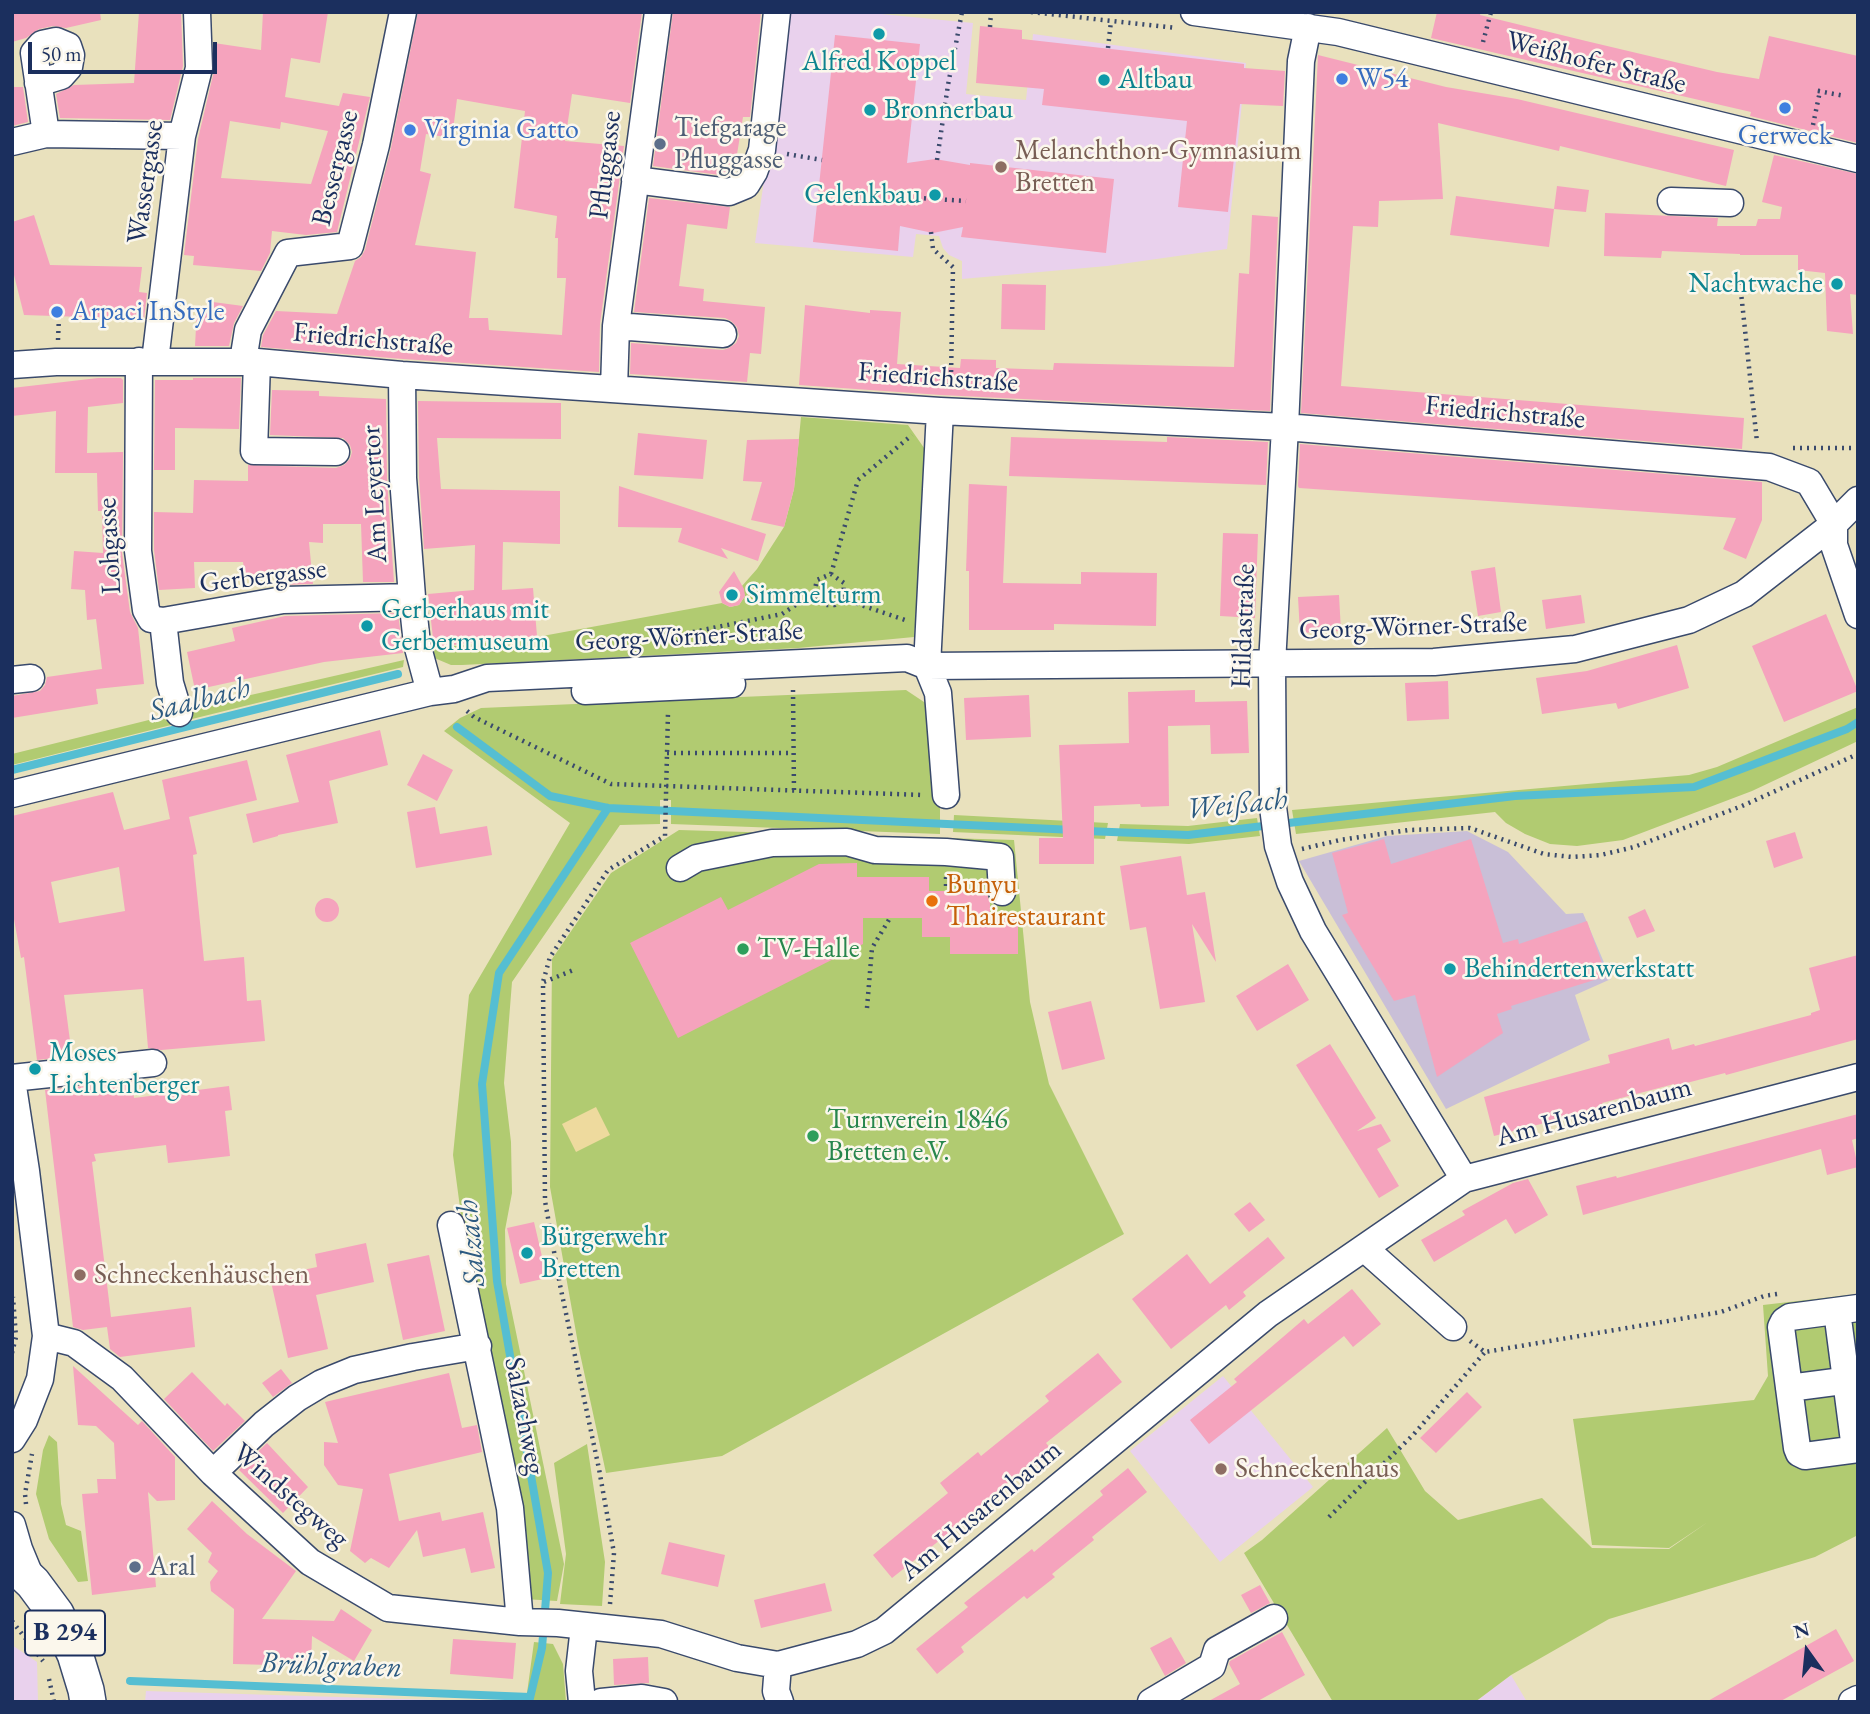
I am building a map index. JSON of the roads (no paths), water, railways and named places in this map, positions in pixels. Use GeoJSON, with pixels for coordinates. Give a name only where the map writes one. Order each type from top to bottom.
{"type":"FeatureCollection","features":[{"type":"Feature","properties":{"kind":"main road","name":"B 294"},"geometry":{"type":"LineString","coordinates":[[23,1573],[55,1614],[75,1654],[88,1702]]}},
{"type":"Feature","properties":{"kind":"street","name":"Wassergasse"},"geometry":{"type":"LineString","coordinates":[[147,361],[182,136],[200,68],[197,12]]}},
{"type":"Feature","properties":{"kind":"street","name":"Pfluggasse"},"geometry":{"type":"LineString","coordinates":[[614,388],[616,326],[647,122],[658,12]]}},
{"type":"Feature","properties":{"kind":"street"},"geometry":{"type":"LineString","coordinates":[[640,174],[729,192],[746,185],[762,150],[777,12]]}},
{"type":"Feature","properties":{"kind":"street","name":"Bessergasse"},"geometry":{"type":"LineString","coordinates":[[250,362],[248,330],[288,253],[350,246],[376,145],[402,17]]}},
{"type":"Feature","properties":{"kind":"street","name":"Weißhofer Straße"},"geometry":{"type":"LineString","coordinates":[[1187,21],[1339,22],[1480,56],[1744,133],[1858,159]]}},
{"type":"Feature","properties":{"kind":"street","name":"Hildastraße"},"geometry":{"type":"LineString","coordinates":[[1299,21],[1301,61],[1272,664],[1273,807],[1280,850],[1290,882],[1313,931],[1465,1179]]}},
{"type":"Feature","properties":{"kind":"street"},"geometry":{"type":"LineString","coordinates":[[38,83],[46,134]]}},
{"type":"Feature","properties":{"kind":"street"},"geometry":{"type":"LineString","coordinates":[[12,142],[46,134],[182,136]]}},
{"type":"Feature","properties":{"kind":"street"},"geometry":{"type":"LineString","coordinates":[[1671,201],[1730,203]]}},
{"type":"Feature","properties":{"kind":"street"},"geometry":{"type":"LineString","coordinates":[[616,326],[723,334]]}},
{"type":"Feature","properties":{"kind":"street","name":"Lohgasse"},"geometry":{"type":"LineString","coordinates":[[147,361],[138,551],[146,610],[151,619],[163,621]]}},
{"type":"Feature","properties":{"kind":"street","name":"Friedrichstraße"},"geometry":{"type":"LineString","coordinates":[[12,365],[57,362],[250,362],[402,375],[940,411],[1285,426],[1769,467],[1808,482],[1834,524]]}},
{"type":"Feature","properties":{"kind":"street"},"geometry":{"type":"LineString","coordinates":[[250,362],[254,451],[336,452]]}},
{"type":"Feature","properties":{"kind":"street","name":"Am Leyertor"},"geometry":{"type":"LineString","coordinates":[[402,375],[403,478],[417,644],[442,691]]}},
{"type":"Feature","properties":{"kind":"street"},"geometry":{"type":"LineString","coordinates":[[940,411],[927,666],[938,693],[946,795]]}},
{"type":"Feature","properties":{"kind":"street","name":"Georg-Wörner-Straße"},"geometry":{"type":"LineString","coordinates":[[12,794],[442,691],[488,696],[668,678],[912,675],[927,666],[1434,662],[1575,649],[1689,621],[1744,594],[1834,524],[1858,500]]}},
{"type":"Feature","properties":{"kind":"street"},"geometry":{"type":"LineString","coordinates":[[1834,524],[1834,545],[1858,615]]}},
{"type":"Feature","properties":{"kind":"street","name":"Gerbergasse"},"geometry":{"type":"LineString","coordinates":[[163,621],[283,600],[412,597]]}},
{"type":"Feature","properties":{"kind":"street"},"geometry":{"type":"LineString","coordinates":[[163,621],[170,682],[179,713]]}},
{"type":"Feature","properties":{"kind":"street"},"geometry":{"type":"LineString","coordinates":[[680,868],[697,858],[772,843],[847,842],[874,850],[1000,857],[1002,892]]}},
{"type":"Feature","properties":{"kind":"street"},"geometry":{"type":"LineString","coordinates":[[23,1442],[24,1420],[40,1379],[46,1336],[12,1079],[153,1063]]}},
{"type":"Feature","properties":{"kind":"street","name":"Am Husarenbaum"},"geometry":{"type":"LineString","coordinates":[[584,1627],[662,1634],[737,1658],[778,1665],[857,1644],[884,1631],[1268,1314],[1465,1179],[1858,1077]]}},
{"type":"Feature","properties":{"kind":"street","name":"Salzachweg"},"geometry":{"type":"LineString","coordinates":[[451,1225],[510,1508],[523,1622]]}},
{"type":"Feature","properties":{"kind":"street"},"geometry":{"type":"LineString","coordinates":[[1364,1248],[1453,1327]]}},
{"type":"Feature","properties":{"kind":"street"},"geometry":{"type":"LineString","coordinates":[[1847,1309],[1852,1380],[1856,1449],[1805,1456],[1799,1453],[1781,1327],[1784,1321],[1790,1317],[1847,1309]]}},
{"type":"Feature","properties":{"kind":"street","name":"Windstegweg"},"geometry":{"type":"LineString","coordinates":[[46,1336],[74,1343],[122,1378],[213,1473],[310,1562],[388,1608],[584,1627]]}},
{"type":"Feature","properties":{"kind":"street"},"geometry":{"type":"LineString","coordinates":[[213,1473],[264,1424],[297,1398],[322,1383],[354,1370],[478,1346]]}},
{"type":"Feature","properties":{"kind":"street"},"geometry":{"type":"LineString","coordinates":[[1789,1388],[1852,1380]]}},
{"type":"Feature","properties":{"kind":"street"},"geometry":{"type":"LineString","coordinates":[[19,1518],[19,1549],[23,1573]]}},
{"type":"Feature","properties":{"kind":"street"},"geometry":{"type":"LineString","coordinates":[[1151,1702],[1212,1666],[1217,1650],[1273,1618]]}},
{"type":"Feature","properties":{"kind":"street"},"geometry":{"type":"LineString","coordinates":[[582,1702],[579,1671],[584,1627]]}},
{"type":"Feature","properties":{"kind":"street"},"geometry":{"type":"LineString","coordinates":[[778,1665],[776,1691],[780,1702]]}},
{"type":"Feature","properties":{"kind":"street"},"geometry":{"type":"LineString","coordinates":[[601,1702],[642,1698],[663,1702]]}},
{"type":"Feature","properties":{"kind":"street"},"geometry":{"type":"LineString","coordinates":[[1852,1702],[1858,1699]]}},
{"type":"Feature","properties":{"kind":"waterway","name":"Saalbach"},"geometry":{"type":"LineString","coordinates":[[12,770],[398,674]]}},
{"type":"Feature","properties":{"kind":"waterway","name":"Weißach"},"geometry":{"type":"LineString","coordinates":[[1086,831],[1188,835],[1515,796],[1694,787],[1847,729],[1858,722]]}},
{"type":"Feature","properties":{"kind":"waterway","name":"Weißach"},"geometry":{"type":"LineString","coordinates":[[457,727],[550,796],[608,808],[1074,830]]}},
{"type":"Feature","properties":{"kind":"waterway","name":"Salzach"},"geometry":{"type":"LineString","coordinates":[[529,1702],[542,1648],[548,1573],[497,1281],[482,1084],[499,973],[608,808]]}},
{"type":"Feature","properties":{"kind":"waterway","name":"Brühlgraben"},"geometry":{"type":"LineString","coordinates":[[130,1681],[530,1697]]}},
{"type":"Feature","properties":{"kind":"place","name":"Alfred Koppel"},"geometry":{"type":"Point","coordinates":[879,34]}},
{"type":"Feature","properties":{"kind":"place","name":"W54"},"geometry":{"type":"Point","coordinates":[1342,79]}},
{"type":"Feature","properties":{"kind":"place","name":"Altbau"},"geometry":{"type":"Point","coordinates":[1104,80]}},
{"type":"Feature","properties":{"kind":"place","name":"Gerweck"},"geometry":{"type":"Point","coordinates":[1785,108]}},
{"type":"Feature","properties":{"kind":"place","name":"Bronnerbau"},"geometry":{"type":"Point","coordinates":[870,110]}},
{"type":"Feature","properties":{"kind":"place","name":"Virginia Gatto"},"geometry":{"type":"Point","coordinates":[410,130]}},
{"type":"Feature","properties":{"kind":"place","name":"Tiefgarage Pfluggasse"},"geometry":{"type":"Point","coordinates":[660,144]}},
{"type":"Feature","properties":{"kind":"place","name":"Melanchthon-Gymnasium Bretten"},"geometry":{"type":"Point","coordinates":[1001,167]}},
{"type":"Feature","properties":{"kind":"place","name":"Gelenkbau"},"geometry":{"type":"Point","coordinates":[935,195]}},
{"type":"Feature","properties":{"kind":"place","name":"Nachtwache"},"geometry":{"type":"Point","coordinates":[1837,284]}},
{"type":"Feature","properties":{"kind":"place","name":"Arpaci InStyle"},"geometry":{"type":"Point","coordinates":[57,312]}},
{"type":"Feature","properties":{"kind":"place","name":"Simmelturm"},"geometry":{"type":"Point","coordinates":[732,595]}},
{"type":"Feature","properties":{"kind":"place","name":"Gerberhaus mit Gerbermuseum"},"geometry":{"type":"Point","coordinates":[367,626]}},
{"type":"Feature","properties":{"kind":"place","name":"Bunyu Thairestaurant"},"geometry":{"type":"Point","coordinates":[932,901]}},
{"type":"Feature","properties":{"kind":"place","name":"TV-Halle"},"geometry":{"type":"Point","coordinates":[743,949]}},
{"type":"Feature","properties":{"kind":"place","name":"Behindertenwerkstatt"},"geometry":{"type":"Point","coordinates":[1450,969]}},
{"type":"Feature","properties":{"kind":"place","name":"Moses Lichtenberger"},"geometry":{"type":"Point","coordinates":[35,1069]}},
{"type":"Feature","properties":{"kind":"place","name":"Turnverein 1846 Bretten e.V."},"geometry":{"type":"Point","coordinates":[813,1136]}},
{"type":"Feature","properties":{"kind":"place","name":"Bürgerwehr Bretten"},"geometry":{"type":"Point","coordinates":[527,1253]}},
{"type":"Feature","properties":{"kind":"place","name":"Schneckenhäuschen"},"geometry":{"type":"Point","coordinates":[80,1275]}},
{"type":"Feature","properties":{"kind":"place","name":"Schneckenhaus"},"geometry":{"type":"Point","coordinates":[1221,1469]}},
{"type":"Feature","properties":{"kind":"place","name":"Aral"},"geometry":{"type":"Point","coordinates":[135,1567]}}]}
